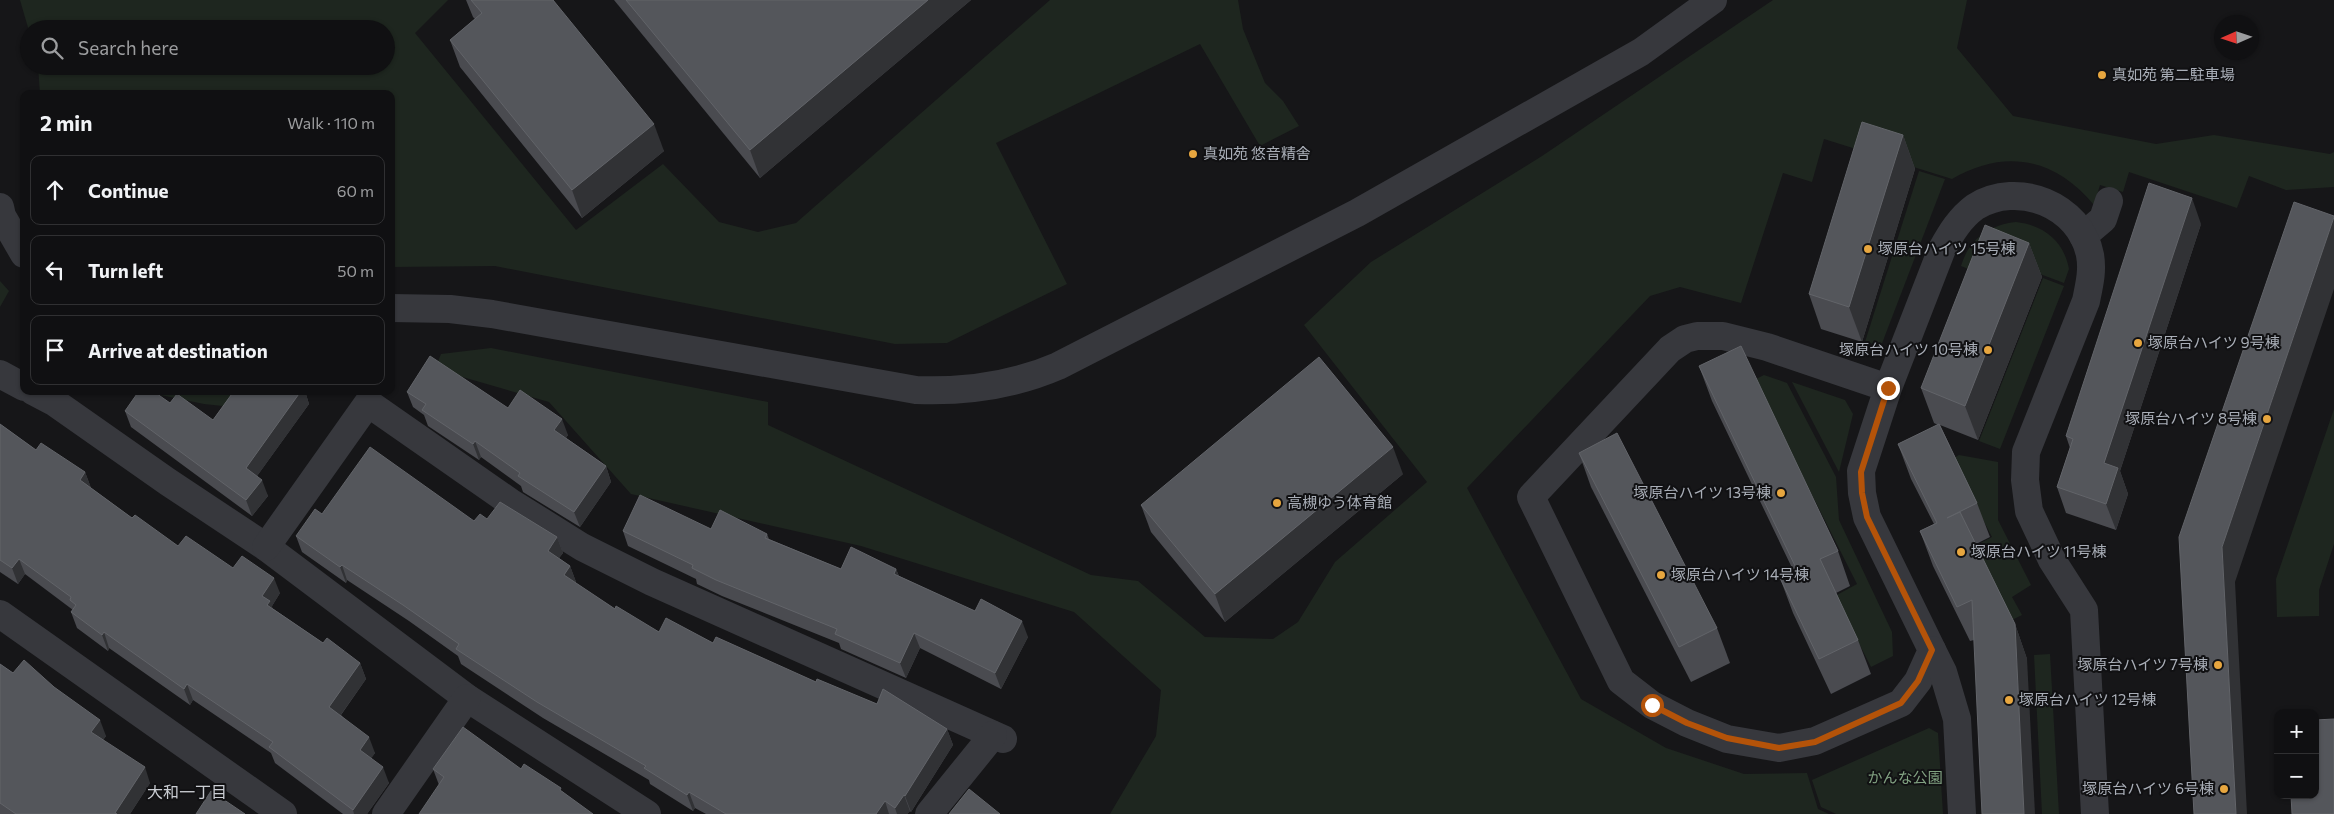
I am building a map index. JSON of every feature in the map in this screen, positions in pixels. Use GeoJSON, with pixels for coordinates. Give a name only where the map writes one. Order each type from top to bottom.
{"type":"FeatureCollection","features":[{"type":"Feature","properties":{"kind":"street"},"geometry":{"type":"LineString","coordinates":[[395,308],[442,309],[492,314],[916,390],[972,389],[1014,382],[1058,366],[1357,213],[1640,52],[1713,0]]}},
{"type":"Feature","properties":{"kind":"street"},"geometry":{"type":"LineString","coordinates":[[1962,814],[1957,719],[1943,672],[1867,517],[1862,493],[1861,472],[1888,388],[1942,249],[1953,229],[1970,212],[1990,200],[2005,196],[2035,198],[2050,203],[2063,212],[2083,236],[2090,255],[2092,275],[2086,301],[2026,452],[2025,480],[2029,511],[2052,560],[2084,610],[2095,814]]}},
{"type":"Feature","properties":{"kind":"street"},"geometry":{"type":"LineString","coordinates":[[2083,236],[2102,220],[2109,201]]}},
{"type":"Feature","properties":{"kind":"street"},"geometry":{"type":"LineString","coordinates":[[0,207],[2,216],[20,247]]}},
{"type":"Feature","properties":{"kind":"street"},"geometry":{"type":"LineString","coordinates":[[1888,388],[1768,347],[1723,336],[1696,336],[1685,339],[1670,349],[1531,497],[1621,681],[1652,705],[1687,723],[1727,738],[1779,748],[1815,742],[1901,703],[1918,681],[1932,650]]}},
{"type":"Feature","properties":{"kind":"street"},"geometry":{"type":"LineString","coordinates":[[0,374],[20,384]]}},
{"type":"Feature","properties":{"kind":"street"},"geometry":{"type":"LineString","coordinates":[[41,395],[54,402],[168,482],[266,546],[467,698],[647,814]]}},
{"type":"Feature","properties":{"kind":"street"},"geometry":{"type":"LineString","coordinates":[[266,546],[368,403],[510,502],[582,547],[661,586],[998,737],[929,814]]}},
{"type":"Feature","properties":{"kind":"street"},"geometry":{"type":"LineString","coordinates":[[0,614],[283,814]]}},
{"type":"Feature","properties":{"kind":"street"},"geometry":{"type":"LineString","coordinates":[[386,814],[467,698]]}},
{"type":"Feature","properties":{"kind":"green space"},"geometry":{"type":"Polygon","coordinates":[[[20,0],[448,0],[415,33],[576,230],[663,164],[719,222],[758,232],[796,223],[1050,0],[1238,0],[1243,29],[1265,83],[1283,101],[1299,126],[1260,146],[1200,44],[996,143],[1067,284],[947,343],[895,344],[495,266],[395,267],[395,90],[40,90],[39,75],[395,75],[395,20],[26,20],[20,0]]]}},
{"type":"Feature","properties":{"kind":"green space"},"geometry":{"type":"Polygon","coordinates":[[[1773,0],[1967,0],[1957,48],[2013,116],[2156,144],[2214,135],[2330,154],[2334,152],[2334,187],[2286,190],[2249,176],[2237,208],[2129,172],[2123,192],[2100,185],[2094,205],[2079,189],[2063,177],[2046,168],[2028,163],[2010,161],[1991,163],[1972,169],[1952,179],[1824,139],[1812,182],[1783,173],[1741,303],[1680,287],[1650,296],[1467,488],[1581,699],[1666,748],[1744,774],[1807,773],[1818,809],[1829,814],[1110,814],[1156,736],[1161,690],[1074,612],[861,546],[631,494],[549,402],[435,369],[441,354],[491,348],[768,402],[768,425],[1091,575],[1138,581],[1205,637],[1273,639],[1298,622],[1335,562],[1427,482],[1304,325],[1371,262],[1542,156],[1773,0]]]}},
{"type":"Feature","properties":{"kind":"green space"},"geometry":{"type":"Polygon","coordinates":[[[1919,171],[1945,179],[1881,346],[1865,342],[1919,171]]]}},
{"type":"Feature","properties":{"kind":"green space"},"geometry":{"type":"Polygon","coordinates":[[[2016,222],[2043,231],[2057,243],[2062,250],[2069,269],[2064,283],[1990,255],[1983,275],[1961,266],[1969,248],[1981,235],[1997,226],[2016,222]]]}},
{"type":"Feature","properties":{"kind":"green space"},"geometry":{"type":"Polygon","coordinates":[[[2043,278],[2064,286],[2000,449],[1979,441],[2043,278]]]}},
{"type":"Feature","properties":{"kind":"green space"},"geometry":{"type":"Polygon","coordinates":[[[0,281],[9,291],[0,307],[0,281]]]}},
{"type":"Feature","properties":{"kind":"green space"},"geometry":{"type":"Polygon","coordinates":[[[1764,375],[1787,383],[1836,477],[1839,520],[1892,632],[1893,656],[1871,667],[1835,596],[1857,584],[1754,380],[1764,375]]]}},
{"type":"Feature","properties":{"kind":"green space"},"geometry":{"type":"Polygon","coordinates":[[[1792,382],[1845,400],[1853,414],[1839,472],[1792,382]]]}},
{"type":"Feature","properties":{"kind":"green space"},"geometry":{"type":"Polygon","coordinates":[[[160,395],[242,395],[232,407],[204,404],[160,395]]]}},
{"type":"Feature","properties":{"kind":"green space"},"geometry":{"type":"Polygon","coordinates":[[[2334,409],[2334,544],[2319,590],[2319,616],[2277,617],[2276,579],[2334,409]]]}},
{"type":"Feature","properties":{"kind":"green space"},"geometry":{"type":"Polygon","coordinates":[[[1959,455],[1998,462],[1998,520],[2031,585],[2012,597],[2022,615],[2010,621],[1973,547],[1992,537],[1952,459],[1959,455]]]}},
{"type":"Feature","properties":{"kind":"green space"},"geometry":{"type":"Polygon","coordinates":[[[2050,654],[2059,814],[2042,814],[2034,655],[2050,654]]]}},
{"type":"Feature","properties":{"kind":"green space","name":"かんな公園"},"geometry":{"type":"Polygon","coordinates":[[[1929,728],[1938,733],[1943,814],[1836,814],[1821,807],[1812,780],[1929,728]]]}},
{"type":"Feature","properties":{"kind":"building"},"geometry":{"type":"Polygon","coordinates":[[[471,0],[553,0],[654,124],[572,190],[450,40],[482,13],[471,0]]]}},
{"type":"Feature","properties":{"kind":"building"},"geometry":{"type":"Polygon","coordinates":[[[626,0],[928,0],[750,150],[626,0]]]}},
{"type":"Feature","properties":{"kind":"building"},"geometry":{"type":"Polygon","coordinates":[[[1862,122],[1903,135],[1849,307],[1809,294],[1862,122]]]}},
{"type":"Feature","properties":{"kind":"building"},"geometry":{"type":"Polygon","coordinates":[[[2149,183],[2192,198],[2104,463],[2118,468],[2106,504],[2057,487],[2073,439],[2066,436],[2149,183]]]}},
{"type":"Feature","properties":{"kind":"building"},"geometry":{"type":"Polygon","coordinates":[[[2294,202],[2334,217],[2222,547],[2236,814],[2194,814],[2179,537],[2294,202]]]}},
{"type":"Feature","properties":{"kind":"building"},"geometry":{"type":"Polygon","coordinates":[[[1985,225],[2029,243],[1965,406],[1921,388],[1985,225]]]}},
{"type":"Feature","properties":{"kind":"building","name":"塚原台ハイツ 13号棟"},"geometry":{"type":"Polygon","coordinates":[[[1741,346],[1838,551],[1820,559],[1858,640],[1819,659],[1780,578],[1797,570],[1699,366],[1741,346]]]}},
{"type":"Feature","properties":{"kind":"building"},"geometry":{"type":"Polygon","coordinates":[[[430,356],[508,408],[520,390],[562,419],[554,430],[606,466],[574,512],[518,476],[520,473],[475,441],[473,444],[422,410],[426,404],[407,392],[430,356]]]}},
{"type":"Feature","properties":{"kind":"building","name":"高槻ゆう体育館"},"geometry":{"type":"Polygon","coordinates":[[[1319,357],[1393,447],[1215,594],[1141,505],[1319,357]]]}},
{"type":"Feature","properties":{"kind":"building"},"geometry":{"type":"Polygon","coordinates":[[[136,395],[159,395],[170,403],[178,395],[213,420],[231,395],[298,395],[246,468],[262,480],[246,500],[125,411],[136,395]]]}},
{"type":"Feature","properties":{"kind":"building"},"geometry":{"type":"Polygon","coordinates":[[[0,424],[36,450],[41,443],[85,472],[80,480],[132,518],[135,515],[178,546],[186,536],[233,568],[242,556],[274,578],[262,596],[270,601],[267,605],[323,643],[327,638],[360,663],[329,707],[369,737],[360,750],[383,767],[353,810],[269,747],[273,742],[187,684],[184,689],[104,632],[102,635],[71,612],[76,605],[70,600],[71,597],[19,559],[12,568],[0,560],[0,424]]]}},
{"type":"Feature","properties":{"kind":"building"},"geometry":{"type":"Polygon","coordinates":[[[1939,424],[1977,503],[1947,518],[1960,512],[2015,624],[2024,814],[1982,814],[1972,600],[1957,607],[1920,531],[1937,523],[1898,444],[1939,424]]]}},
{"type":"Feature","properties":{"kind":"building","name":"塚原台ハイツ 14号棟"},"geometry":{"type":"Polygon","coordinates":[[[1617,433],[1717,628],[1679,647],[1579,453],[1617,433]]]}},
{"type":"Feature","properties":{"kind":"building"},"geometry":{"type":"Polygon","coordinates":[[[370,447],[474,521],[480,514],[487,519],[500,502],[557,537],[548,551],[570,566],[564,575],[615,609],[616,606],[659,632],[666,618],[713,643],[716,637],[816,682],[817,679],[877,704],[883,689],[947,729],[905,796],[895,808],[885,801],[876,814],[726,814],[689,792],[687,795],[644,768],[646,766],[537,702],[456,649],[459,644],[403,605],[342,565],[340,567],[296,536],[315,509],[322,514],[370,447]]]}},
{"type":"Feature","properties":{"kind":"building"},"geometry":{"type":"Polygon","coordinates":[[[640,495],[711,529],[720,510],[767,534],[765,538],[841,569],[851,547],[896,569],[894,574],[975,611],[981,599],[1022,621],[995,673],[914,633],[900,663],[835,634],[837,629],[716,580],[692,568],[693,565],[623,531],[640,495]]]}},
{"type":"Feature","properties":{"kind":"building"},"geometry":{"type":"Polygon","coordinates":[[[24,660],[54,687],[100,720],[91,732],[145,767],[115,813],[117,814],[16,814],[0,803],[0,664],[13,673],[24,660]]]}},
{"type":"Feature","properties":{"kind":"building"},"geometry":{"type":"Polygon","coordinates":[[[2334,719],[2334,814],[2292,814],[2291,799],[2319,799],[2319,720],[2334,719]]]}},
{"type":"Feature","properties":{"kind":"building"},"geometry":{"type":"Polygon","coordinates":[[[463,727],[521,769],[524,764],[561,788],[560,790],[593,814],[419,814],[444,777],[433,769],[463,727]]]}},
{"type":"Feature","properties":{"kind":"building"},"geometry":{"type":"Polygon","coordinates":[[[969,789],[1000,814],[949,814],[969,789]]]}},
{"type":"Feature","properties":{"kind":"building"},"geometry":{"type":"Polygon","coordinates":[[[211,791],[245,814],[196,814],[211,791]]]}},
{"type":"Feature","properties":{"kind":"place","name":"真如苑 第二駐車場"},"geometry":{"type":"Point","coordinates":[2102,75]}},
{"type":"Feature","properties":{"kind":"place","name":"真如苑 悠音精舎"},"geometry":{"type":"Point","coordinates":[1193,154]}},
{"type":"Feature","properties":{"kind":"place","name":"塚原台ハイツ 15号棟"},"geometry":{"type":"Point","coordinates":[1868,249]}},
{"type":"Feature","properties":{"kind":"place","name":"塚原台ハイツ 9号棟"},"geometry":{"type":"Point","coordinates":[2138,343]}},
{"type":"Feature","properties":{"kind":"place","name":"塚原台ハイツ 10号棟"},"geometry":{"type":"Point","coordinates":[1988,350]}},
{"type":"Feature","properties":{"kind":"place","name":"塚原台ハイツ 8号棟"},"geometry":{"type":"Point","coordinates":[2267,419]}},
{"type":"Feature","properties":{"kind":"place","name":"塚原台ハイツ 13号棟"},"geometry":{"type":"Point","coordinates":[1781,493]}},
{"type":"Feature","properties":{"kind":"place","name":"高槻ゆう体育館"},"geometry":{"type":"Point","coordinates":[1277,503]}},
{"type":"Feature","properties":{"kind":"place","name":"塚原台ハイツ 11号棟"},"geometry":{"type":"Point","coordinates":[1961,552]}},
{"type":"Feature","properties":{"kind":"place","name":"塚原台ハイツ 14号棟"},"geometry":{"type":"Point","coordinates":[1661,575]}},
{"type":"Feature","properties":{"kind":"place","name":"塚原台ハイツ 7号棟"},"geometry":{"type":"Point","coordinates":[2218,665]}},
{"type":"Feature","properties":{"kind":"place","name":"塚原台ハイツ 12号棟"},"geometry":{"type":"Point","coordinates":[2009,700]}},
{"type":"Feature","properties":{"kind":"place","name":"塚原台ハイツ 6号棟"},"geometry":{"type":"Point","coordinates":[2224,789]}},
{"type":"Feature","properties":{"kind":"district","name":"大和一丁目"},"geometry":{"type":"Point","coordinates":[187,792]}},
{"type":"Feature","properties":{"kind":"route"},"geometry":{"type":"LineString","coordinates":[[1652,705],[1687,723],[1727,738],[1779,748],[1815,742],[1901,703],[1918,681],[1932,650],[1867,517],[1862,493],[1861,472],[1888,388]]}}]}
